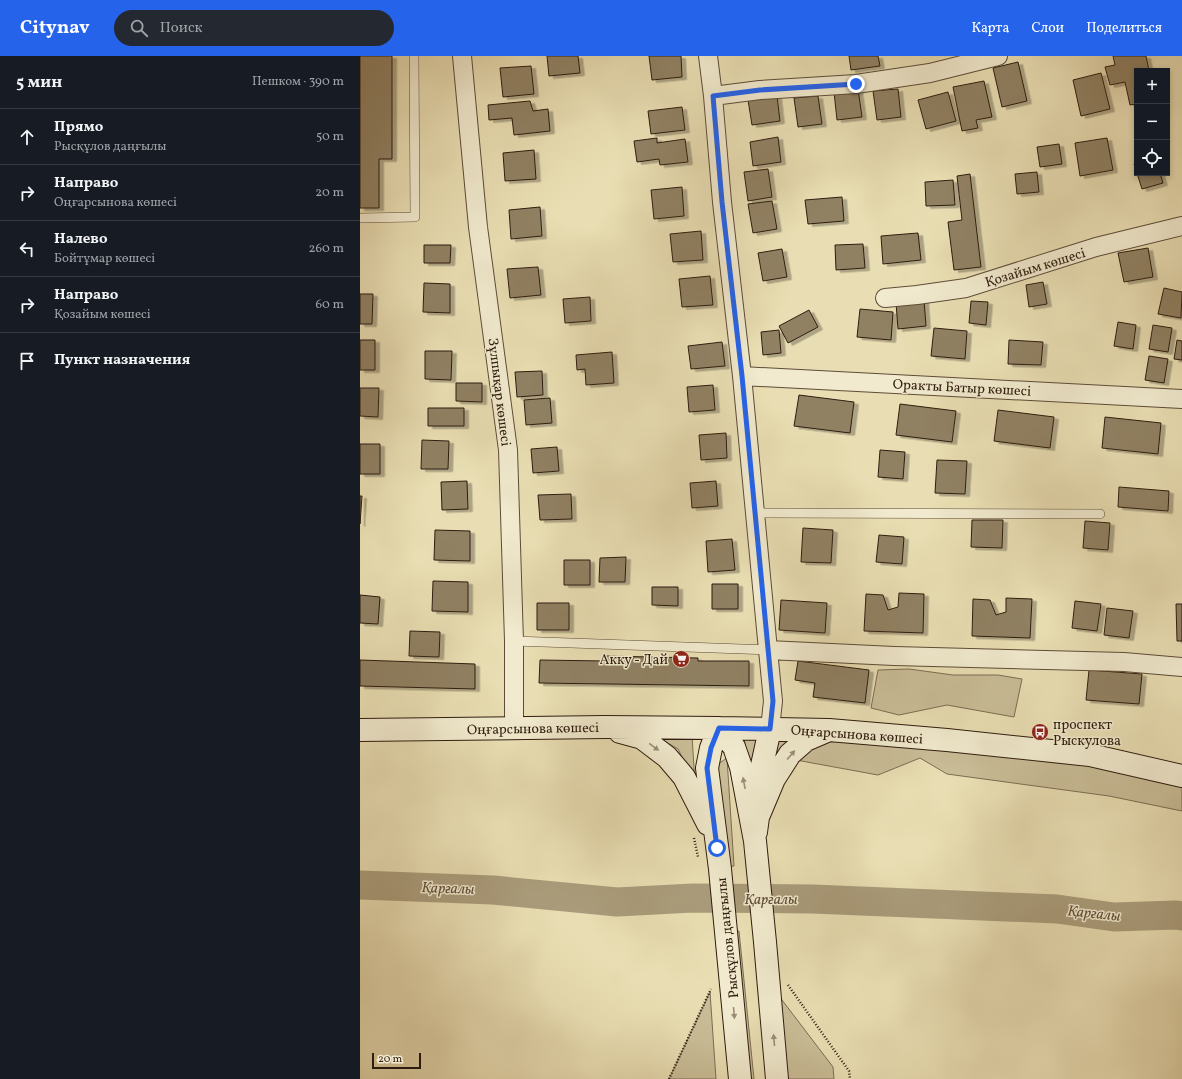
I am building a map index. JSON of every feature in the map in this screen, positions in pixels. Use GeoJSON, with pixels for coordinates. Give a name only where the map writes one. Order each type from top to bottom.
{"type":"FeatureCollection","features":[{"type":"Feature","properties":{"kind":"main road","name":"Оңғарсынова көшесі"},"geometry":{"type":"LineString","coordinates":[[360,730],[605,727],[829,730],[947,740],[1090,755],[1182,776]]}},
{"type":"Feature","properties":{"kind":"main road"},"geometry":{"type":"LineString","coordinates":[[605,727],[642,738],[667,757],[684,777],[706,819],[718,858]]}},
{"type":"Feature","properties":{"kind":"main road"},"geometry":{"type":"LineString","coordinates":[[719,728],[734,747],[741,767],[755,841],[777,1079]]}},
{"type":"Feature","properties":{"kind":"main road","name":"Рысқұлов даңғылы"},"geometry":{"type":"LineString","coordinates":[[719,728],[711,748],[707,768],[728,946],[736,1076]]}},
{"type":"Feature","properties":{"kind":"main road"},"geometry":{"type":"LineString","coordinates":[[755,841],[761,770],[770,729]]}},
{"type":"Feature","properties":{"kind":"main road"},"geometry":{"type":"LineString","coordinates":[[758,817],[774,779],[790,754],[806,740],[829,730]]}},
{"type":"Feature","properties":{"kind":"street","name":"Зұлпықар көшесі"},"geometry":{"type":"LineString","coordinates":[[462,56],[478,227],[508,450],[514,641],[514,729]]}},
{"type":"Feature","properties":{"kind":"street"},"geometry":{"type":"LineString","coordinates":[[708,56],[722,202],[742,376],[773,701],[770,729]]}},
{"type":"Feature","properties":{"kind":"street"},"geometry":{"type":"LineString","coordinates":[[713,96],[760,90],[856,84],[930,73],[998,56]]}},
{"type":"Feature","properties":{"kind":"street","name":"Қозайым көшесі"},"geometry":{"type":"LineString","coordinates":[[886,298],[917,296],[966,288],[1096,247],[1180,230]]}},
{"type":"Feature","properties":{"kind":"street","name":"Оракты Батыр көшесі"},"geometry":{"type":"LineString","coordinates":[[742,376],[1182,399]]}},
{"type":"Feature","properties":{"kind":"street"},"geometry":{"type":"LineString","coordinates":[[768,650],[894,656],[1124,662],[1182,667]]}},
{"type":"Feature","properties":{"kind":"lane"},"geometry":{"type":"LineString","coordinates":[[360,218],[414,217],[414,56]]}},
{"type":"Feature","properties":{"kind":"lane"},"geometry":{"type":"LineString","coordinates":[[755,513],[1100,514]]}},
{"type":"Feature","properties":{"kind":"lane"},"geometry":{"type":"LineString","coordinates":[[514,641],[768,650]]}},
{"type":"Feature","properties":{"kind":"path"},"geometry":{"type":"LineString","coordinates":[[788,986],[849,1071],[850,1079]]}},
{"type":"Feature","properties":{"kind":"path"},"geometry":{"type":"LineString","coordinates":[[669,1079],[712,988]]}},
{"type":"Feature","properties":{"kind":"shaded area"},"geometry":{"type":"Polygon","coordinates":[[[909,669],[953,675],[998,675],[1022,679],[1014,717],[947,705],[899,715],[871,708],[878,670],[909,669]]]}},
{"type":"Feature","properties":{"kind":"shaded area"},"geometry":{"type":"Polygon","coordinates":[[[770,729],[1182,776],[1182,811],[1109,796],[947,774],[920,758],[878,775],[796,760],[774,779],[770,729]]]}},
{"type":"Feature","properties":{"kind":"shaded area"},"geometry":{"type":"Polygon","coordinates":[[[649,732],[692,736],[695,783],[678,749],[649,732]]]}},
{"type":"Feature","properties":{"kind":"shaded area"},"geometry":{"type":"Polygon","coordinates":[[[744,736],[758,737],[750,787],[744,736]]]}},
{"type":"Feature","properties":{"kind":"shaded area"},"geometry":{"type":"Polygon","coordinates":[[[727,758],[734,866],[728,867],[715,766],[727,758]]]}},
{"type":"Feature","properties":{"kind":"shaded area"},"geometry":{"type":"Polygon","coordinates":[[[739,931],[754,1079],[745,1079],[732,932],[739,931]]]}},
{"type":"Feature","properties":{"kind":"shaded area"},"geometry":{"type":"Polygon","coordinates":[[[710,992],[716,1079],[669,1079],[710,992]]]}},
{"type":"Feature","properties":{"kind":"shaded area"},"geometry":{"type":"Polygon","coordinates":[[[779,996],[833,1067],[834,1079],[786,1079],[779,996]]]}},
{"type":"Feature","properties":{"kind":"building"},"geometry":{"type":"Polygon","coordinates":[[[360,56],[392,56],[392,159],[379,159],[379,208],[360,208],[360,56]]]}},
{"type":"Feature","properties":{"kind":"building"},"geometry":{"type":"Polygon","coordinates":[[[547,56],[578,56],[580,73],[549,76],[547,56]]]}},
{"type":"Feature","properties":{"kind":"building"},"geometry":{"type":"Polygon","coordinates":[[[649,56],[681,56],[682,77],[652,80],[649,56]]]}},
{"type":"Feature","properties":{"kind":"building"},"geometry":{"type":"Polygon","coordinates":[[[849,56],[878,56],[880,66],[851,70],[849,56]]]}},
{"type":"Feature","properties":{"kind":"building"},"geometry":{"type":"Polygon","coordinates":[[[1113,56],[1146,56],[1148,68],[1134,68],[1134,104],[1130,105],[1125,82],[1110,85],[1105,67],[1115,65],[1113,56]]]}},
{"type":"Feature","properties":{"kind":"building"},"geometry":{"type":"Polygon","coordinates":[[[1018,62],[1027,101],[1002,107],[993,68],[1018,62]]]}},
{"type":"Feature","properties":{"kind":"building"},"geometry":{"type":"Polygon","coordinates":[[[531,66],[534,94],[503,97],[500,68],[531,66]]]}},
{"type":"Feature","properties":{"kind":"building"},"geometry":{"type":"Polygon","coordinates":[[[1101,73],[1110,109],[1081,116],[1073,80],[1101,73]]]}},
{"type":"Feature","properties":{"kind":"building"},"geometry":{"type":"Polygon","coordinates":[[[984,81],[992,117],[976,120],[978,128],[962,131],[953,87],[984,81]]]}},
{"type":"Feature","properties":{"kind":"building"},"geometry":{"type":"Polygon","coordinates":[[[858,89],[862,117],[837,120],[834,92],[858,89]]]}},
{"type":"Feature","properties":{"kind":"building"},"geometry":{"type":"Polygon","coordinates":[[[898,89],[901,117],[877,120],[873,91],[898,89]]]}},
{"type":"Feature","properties":{"kind":"building"},"geometry":{"type":"Polygon","coordinates":[[[948,92],[956,121],[926,129],[918,100],[948,92]]]}},
{"type":"Feature","properties":{"kind":"building"},"geometry":{"type":"Polygon","coordinates":[[[777,96],[780,121],[752,125],[748,100],[777,96]]]}},
{"type":"Feature","properties":{"kind":"building"},"geometry":{"type":"Polygon","coordinates":[[[818,96],[822,124],[798,127],[794,98],[818,96]]]}},
{"type":"Feature","properties":{"kind":"building"},"geometry":{"type":"Polygon","coordinates":[[[530,101],[533,111],[548,109],[550,131],[514,135],[512,118],[489,120],[488,105],[530,101]]]}},
{"type":"Feature","properties":{"kind":"building"},"geometry":{"type":"Polygon","coordinates":[[[682,107],[685,130],[651,134],[648,111],[682,107]]]}},
{"type":"Feature","properties":{"kind":"building"},"geometry":{"type":"Polygon","coordinates":[[[778,137],[781,162],[753,166],[750,142],[778,137]]]}},
{"type":"Feature","properties":{"kind":"building"},"geometry":{"type":"Polygon","coordinates":[[[657,138],[657,143],[685,139],[688,162],[660,165],[659,159],[637,162],[634,141],[657,138]]]}},
{"type":"Feature","properties":{"kind":"building"},"geometry":{"type":"Polygon","coordinates":[[[1107,138],[1113,170],[1080,176],[1075,143],[1107,138]]]}},
{"type":"Feature","properties":{"kind":"building"},"geometry":{"type":"Polygon","coordinates":[[[1059,144],[1062,164],[1040,167],[1037,147],[1059,144]]]}},
{"type":"Feature","properties":{"kind":"building"},"geometry":{"type":"Polygon","coordinates":[[[534,150],[536,179],[505,181],[503,153],[534,150]]]}},
{"type":"Feature","properties":{"kind":"building"},"geometry":{"type":"Polygon","coordinates":[[[768,169],[772,197],[748,201],[744,172],[768,169]]]}},
{"type":"Feature","properties":{"kind":"building"},"geometry":{"type":"Polygon","coordinates":[[[1037,172],[1039,192],[1017,194],[1015,174],[1037,172]]]}},
{"type":"Feature","properties":{"kind":"building"},"geometry":{"type":"Polygon","coordinates":[[[970,174],[981,267],[954,270],[948,222],[962,220],[957,176],[970,174]]]}},
{"type":"Feature","properties":{"kind":"building"},"geometry":{"type":"Polygon","coordinates":[[[1138,176],[1161,176],[1163,183],[1142,189],[1138,176]]]}},
{"type":"Feature","properties":{"kind":"building"},"geometry":{"type":"Polygon","coordinates":[[[953,180],[955,205],[926,206],[925,182],[953,180]]]}},
{"type":"Feature","properties":{"kind":"building"},"geometry":{"type":"Polygon","coordinates":[[[682,187],[684,216],[654,219],[651,190],[682,187]]]}},
{"type":"Feature","properties":{"kind":"building"},"geometry":{"type":"Polygon","coordinates":[[[842,197],[844,221],[808,224],[805,200],[842,197]]]}},
{"type":"Feature","properties":{"kind":"building"},"geometry":{"type":"Polygon","coordinates":[[[772,201],[777,229],[753,233],[748,204],[772,201]]]}},
{"type":"Feature","properties":{"kind":"building"},"geometry":{"type":"Polygon","coordinates":[[[540,207],[542,236],[511,239],[509,210],[540,207]]]}},
{"type":"Feature","properties":{"kind":"building"},"geometry":{"type":"Polygon","coordinates":[[[701,231],[703,260],[673,262],[670,234],[701,231]]]}},
{"type":"Feature","properties":{"kind":"building"},"geometry":{"type":"Polygon","coordinates":[[[918,233],[921,260],[883,264],[881,236],[918,233]]]}},
{"type":"Feature","properties":{"kind":"building"},"geometry":{"type":"Polygon","coordinates":[[[863,244],[865,268],[836,270],[835,245],[863,244]]]}},
{"type":"Feature","properties":{"kind":"building"},"geometry":{"type":"Polygon","coordinates":[[[424,245],[451,245],[450,263],[424,263],[424,245]]]}},
{"type":"Feature","properties":{"kind":"building"},"geometry":{"type":"Polygon","coordinates":[[[1148,248],[1153,277],[1124,282],[1118,253],[1148,248]]]}},
{"type":"Feature","properties":{"kind":"building"},"geometry":{"type":"Polygon","coordinates":[[[782,249],[787,277],[763,281],[758,253],[782,249]]]}},
{"type":"Feature","properties":{"kind":"building"},"geometry":{"type":"Polygon","coordinates":[[[538,267],[541,295],[510,298],[507,269],[538,267]]]}},
{"type":"Feature","properties":{"kind":"building"},"geometry":{"type":"Polygon","coordinates":[[[710,276],[713,305],[682,307],[679,279],[710,276]]]}},
{"type":"Feature","properties":{"kind":"building"},"geometry":{"type":"Polygon","coordinates":[[[1043,282],[1047,304],[1029,307],[1026,285],[1043,282]]]}},
{"type":"Feature","properties":{"kind":"building"},"geometry":{"type":"Polygon","coordinates":[[[424,283],[450,284],[450,313],[423,312],[424,283]]]}},
{"type":"Feature","properties":{"kind":"building"},"geometry":{"type":"Polygon","coordinates":[[[1164,288],[1182,292],[1181,318],[1158,314],[1164,288]]]}},
{"type":"Feature","properties":{"kind":"building"},"geometry":{"type":"Polygon","coordinates":[[[360,294],[373,294],[372,324],[360,324],[360,294]]]}},
{"type":"Feature","properties":{"kind":"building"},"geometry":{"type":"Polygon","coordinates":[[[590,297],[591,321],[565,323],[563,299],[590,297]]]}},
{"type":"Feature","properties":{"kind":"building"},"geometry":{"type":"Polygon","coordinates":[[[924,300],[926,326],[898,329],[896,303],[924,300]]]}},
{"type":"Feature","properties":{"kind":"building"},"geometry":{"type":"Polygon","coordinates":[[[971,301],[988,302],[986,325],[969,323],[971,301]]]}},
{"type":"Feature","properties":{"kind":"building"},"geometry":{"type":"Polygon","coordinates":[[[860,309],[893,312],[891,340],[857,337],[860,309]]]}},
{"type":"Feature","properties":{"kind":"building"},"geometry":{"type":"Polygon","coordinates":[[[809,310],[818,327],[788,343],[779,326],[809,310]]]}},
{"type":"Feature","properties":{"kind":"building"},"geometry":{"type":"Polygon","coordinates":[[[1118,322],[1136,325],[1133,349],[1114,346],[1118,322]]]}},
{"type":"Feature","properties":{"kind":"building"},"geometry":{"type":"Polygon","coordinates":[[[1153,325],[1172,328],[1168,352],[1149,349],[1153,325]]]}},
{"type":"Feature","properties":{"kind":"building"},"geometry":{"type":"Polygon","coordinates":[[[934,328],[967,331],[965,359],[931,356],[934,328]]]}},
{"type":"Feature","properties":{"kind":"building"},"geometry":{"type":"Polygon","coordinates":[[[779,330],[781,353],[763,355],[761,332],[779,330]]]}},
{"type":"Feature","properties":{"kind":"building"},"geometry":{"type":"Polygon","coordinates":[[[360,340],[375,340],[375,370],[360,370],[360,340]]]}},
{"type":"Feature","properties":{"kind":"building"},"geometry":{"type":"Polygon","coordinates":[[[1009,340],[1043,342],[1041,365],[1008,364],[1009,340]]]}},
{"type":"Feature","properties":{"kind":"building"},"geometry":{"type":"Polygon","coordinates":[[[1177,340],[1182,341],[1182,360],[1174,359],[1177,340]]]}},
{"type":"Feature","properties":{"kind":"building"},"geometry":{"type":"Polygon","coordinates":[[[722,342],[725,366],[691,369],[688,346],[722,342]]]}},
{"type":"Feature","properties":{"kind":"building"},"geometry":{"type":"Polygon","coordinates":[[[425,351],[452,351],[451,380],[425,379],[425,351]]]}},
{"type":"Feature","properties":{"kind":"building"},"geometry":{"type":"Polygon","coordinates":[[[612,352],[614,383],[586,385],[585,369],[577,370],[576,355],[612,352]]]}},
{"type":"Feature","properties":{"kind":"building"},"geometry":{"type":"Polygon","coordinates":[[[1149,356],[1168,359],[1164,383],[1145,380],[1149,356]]]}},
{"type":"Feature","properties":{"kind":"building"},"geometry":{"type":"Polygon","coordinates":[[[542,371],[543,395],[517,397],[515,372],[542,371]]]}},
{"type":"Feature","properties":{"kind":"building"},"geometry":{"type":"Polygon","coordinates":[[[456,383],[482,383],[482,402],[456,401],[456,383]]]}},
{"type":"Feature","properties":{"kind":"building"},"geometry":{"type":"Polygon","coordinates":[[[713,385],[715,410],[689,412],[687,387],[713,385]]]}},
{"type":"Feature","properties":{"kind":"building"},"geometry":{"type":"Polygon","coordinates":[[[360,388],[379,388],[378,417],[360,416],[360,388]]]}},
{"type":"Feature","properties":{"kind":"building"},"geometry":{"type":"Polygon","coordinates":[[[799,395],[854,402],[850,433],[794,426],[799,395]]]}},
{"type":"Feature","properties":{"kind":"building"},"geometry":{"type":"Polygon","coordinates":[[[550,398],[552,423],[526,425],[524,400],[550,398]]]}},
{"type":"Feature","properties":{"kind":"building"},"geometry":{"type":"Polygon","coordinates":[[[900,404],[956,411],[952,442],[896,435],[900,404]]]}},
{"type":"Feature","properties":{"kind":"building"},"geometry":{"type":"Polygon","coordinates":[[[428,408],[464,408],[464,426],[428,426],[428,408]]]}},
{"type":"Feature","properties":{"kind":"building"},"geometry":{"type":"Polygon","coordinates":[[[998,410],[1054,417],[1050,448],[994,441],[998,410]]]}},
{"type":"Feature","properties":{"kind":"building"},"geometry":{"type":"Polygon","coordinates":[[[1105,417],[1161,423],[1158,454],[1102,448],[1105,417]]]}},
{"type":"Feature","properties":{"kind":"building"},"geometry":{"type":"Polygon","coordinates":[[[726,433],[727,458],[701,460],[699,435],[726,433]]]}},
{"type":"Feature","properties":{"kind":"building"},"geometry":{"type":"Polygon","coordinates":[[[422,440],[449,441],[448,469],[421,469],[422,440]]]}},
{"type":"Feature","properties":{"kind":"building"},"geometry":{"type":"Polygon","coordinates":[[[360,444],[380,444],[380,474],[360,474],[360,444]]]}},
{"type":"Feature","properties":{"kind":"building"},"geometry":{"type":"Polygon","coordinates":[[[557,447],[559,471],[533,473],[531,449],[557,447]]]}},
{"type":"Feature","properties":{"kind":"building"},"geometry":{"type":"Polygon","coordinates":[[[880,450],[905,452],[903,479],[878,477],[880,450]]]}},
{"type":"Feature","properties":{"kind":"building"},"geometry":{"type":"Polygon","coordinates":[[[937,460],[967,461],[965,494],[935,493],[937,460]]]}},
{"type":"Feature","properties":{"kind":"building"},"geometry":{"type":"Polygon","coordinates":[[[467,481],[468,509],[442,510],[441,482],[467,481]]]}},
{"type":"Feature","properties":{"kind":"building"},"geometry":{"type":"Polygon","coordinates":[[[716,481],[718,506],[692,508],[690,483],[716,481]]]}},
{"type":"Feature","properties":{"kind":"building"},"geometry":{"type":"Polygon","coordinates":[[[1119,487],[1169,491],[1168,511],[1118,507],[1119,487]]]}},
{"type":"Feature","properties":{"kind":"building"},"geometry":{"type":"Polygon","coordinates":[[[571,494],[572,519],[540,520],[538,495],[571,494]]]}},
{"type":"Feature","properties":{"kind":"building"},"geometry":{"type":"Polygon","coordinates":[[[360,496],[362,496],[360,524],[360,496]]]}},
{"type":"Feature","properties":{"kind":"building"},"geometry":{"type":"Polygon","coordinates":[[[972,520],[1003,520],[1002,548],[971,547],[972,520]]]}},
{"type":"Feature","properties":{"kind":"building"},"geometry":{"type":"Polygon","coordinates":[[[1085,521],[1110,523],[1108,550],[1083,548],[1085,521]]]}},
{"type":"Feature","properties":{"kind":"building"},"geometry":{"type":"Polygon","coordinates":[[[803,528],[833,530],[831,563],[801,562],[803,528]]]}},
{"type":"Feature","properties":{"kind":"building"},"geometry":{"type":"Polygon","coordinates":[[[435,530],[470,531],[470,561],[434,560],[435,530]]]}},
{"type":"Feature","properties":{"kind":"building"},"geometry":{"type":"Polygon","coordinates":[[[879,535],[904,537],[902,564],[876,562],[879,535]]]}},
{"type":"Feature","properties":{"kind":"building"},"geometry":{"type":"Polygon","coordinates":[[[732,539],[735,570],[708,572],[706,541],[732,539]]]}},
{"type":"Feature","properties":{"kind":"building"},"geometry":{"type":"Polygon","coordinates":[[[626,557],[625,582],[599,582],[600,558],[626,557]]]}},
{"type":"Feature","properties":{"kind":"building"},"geometry":{"type":"Polygon","coordinates":[[[564,560],[590,560],[590,585],[564,585],[564,560]]]}},
{"type":"Feature","properties":{"kind":"building"},"geometry":{"type":"Polygon","coordinates":[[[433,581],[468,582],[468,612],[432,611],[433,581]]]}},
{"type":"Feature","properties":{"kind":"building"},"geometry":{"type":"Polygon","coordinates":[[[712,584],[738,584],[738,609],[712,609],[712,584]]]}},
{"type":"Feature","properties":{"kind":"building"},"geometry":{"type":"Polygon","coordinates":[[[652,587],[678,587],[678,606],[652,605],[652,587]]]}},
{"type":"Feature","properties":{"kind":"building"},"geometry":{"type":"Polygon","coordinates":[[[899,593],[924,594],[923,633],[864,631],[866,594],[883,595],[888,610],[898,607],[899,593]]]}},
{"type":"Feature","properties":{"kind":"building"},"geometry":{"type":"Polygon","coordinates":[[[360,595],[380,597],[378,624],[360,623],[360,595]]]}},
{"type":"Feature","properties":{"kind":"building"},"geometry":{"type":"Polygon","coordinates":[[[1006,598],[1032,599],[1030,638],[972,636],[973,599],[990,600],[996,615],[1006,612],[1006,598]]]}},
{"type":"Feature","properties":{"kind":"building"},"geometry":{"type":"Polygon","coordinates":[[[781,600],[827,603],[825,633],[779,630],[781,600]]]}},
{"type":"Feature","properties":{"kind":"building"},"geometry":{"type":"Polygon","coordinates":[[[1075,601],[1101,604],[1097,631],[1072,628],[1075,601]]]}},
{"type":"Feature","properties":{"kind":"building"},"geometry":{"type":"Polygon","coordinates":[[[537,603],[569,603],[569,630],[537,630],[537,603]]]}},
{"type":"Feature","properties":{"kind":"building"},"geometry":{"type":"Polygon","coordinates":[[[1176,604],[1182,604],[1182,641],[1177,641],[1176,604]]]}},
{"type":"Feature","properties":{"kind":"building"},"geometry":{"type":"Polygon","coordinates":[[[1107,608],[1133,611],[1129,638],[1104,635],[1107,608]]]}},
{"type":"Feature","properties":{"kind":"building"},"geometry":{"type":"Polygon","coordinates":[[[410,631],[440,632],[439,657],[409,656],[410,631]]]}},
{"type":"Feature","properties":{"kind":"building"},"geometry":{"type":"Polygon","coordinates":[[[606,656],[698,658],[698,661],[749,661],[749,686],[539,683],[540,660],[606,661],[606,656]]]}},
{"type":"Feature","properties":{"kind":"building"},"geometry":{"type":"Polygon","coordinates":[[[360,660],[475,664],[475,689],[360,686],[360,660]]]}},
{"type":"Feature","properties":{"kind":"building"},"geometry":{"type":"Polygon","coordinates":[[[798,661],[869,670],[865,703],[813,697],[815,683],[795,680],[798,661]]]}},
{"type":"Feature","properties":{"kind":"building"},"geometry":{"type":"Polygon","coordinates":[[[1089,670],[1142,674],[1139,704],[1086,700],[1089,670]]]}},
{"type":"Feature","properties":{"kind":"waterway","name":"Қарғалы"},"geometry":{"type":"LineString","coordinates":[[360,885],[493,890],[617,902],[693,898],[813,899],[1057,909],[1114,917],[1182,916]]}},
{"type":"Feature","properties":{"kind":"place","name":"Акку - Дай"},"geometry":{"type":"Point","coordinates":[681,659]}},
{"type":"Feature","properties":{"kind":"place","name":"проспект Рыскулова"},"geometry":{"type":"Point","coordinates":[1040,732]}},
{"type":"Feature","properties":{"kind":"route"},"geometry":{"type":"LineString","coordinates":[[717,848],[707,768],[711,748],[719,728],[770,729],[773,701],[742,376],[722,202],[713,96],[760,90],[856,84]]}}]}
